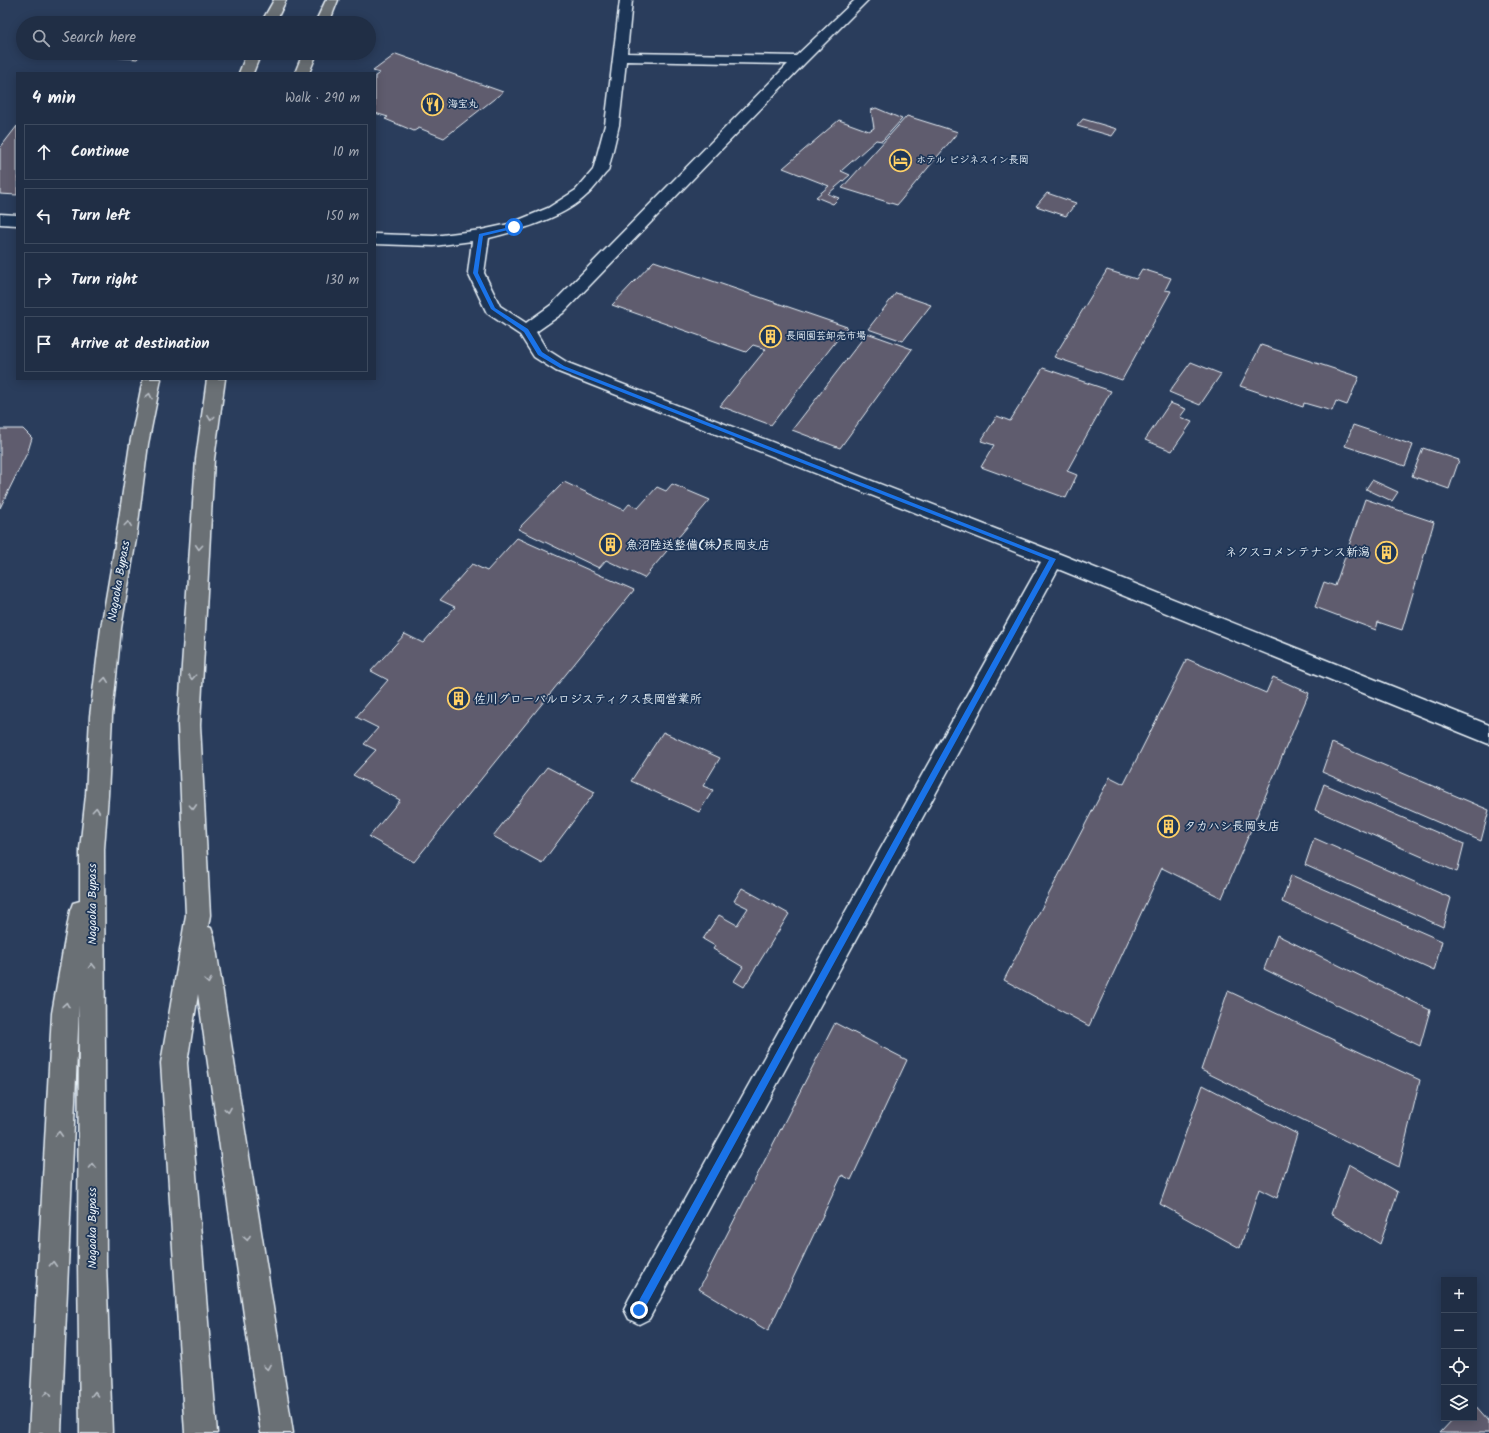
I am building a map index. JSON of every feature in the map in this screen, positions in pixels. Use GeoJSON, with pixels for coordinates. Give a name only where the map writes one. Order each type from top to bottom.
{"type":"FeatureCollection","features":[{"type":"Feature","properties":{"kind":"highway"},"geometry":{"type":"LineString","coordinates":[[272,16],[280,0]]}},
{"type":"Feature","properties":{"kind":"highway"},"geometry":{"type":"LineString","coordinates":[[325,16],[332,0]]}},
{"type":"Feature","properties":{"kind":"highway"},"geometry":{"type":"LineString","coordinates":[[246,72],[251,60]]}},
{"type":"Feature","properties":{"kind":"highway"},"geometry":{"type":"LineString","coordinates":[[302,72],[307,60]]}},
{"type":"Feature","properties":{"kind":"highway","name":"Nagaoka Bypass"},"geometry":{"type":"LineString","coordinates":[[96,1433],[92,1262],[92,849],[97,795],[101,716],[111,628],[126,539],[139,444],[152,380]]}},
{"type":"Feature","properties":{"kind":"highway"},"geometry":{"type":"LineString","coordinates":[[216,380],[206,460],[190,725],[198,915],[277,1433]]}},
{"type":"Feature","properties":{"kind":"highway"},"geometry":{"type":"LineString","coordinates":[[46,1433],[65,1013],[92,849]]}},
{"type":"Feature","properties":{"kind":"highway"},"geometry":{"type":"LineString","coordinates":[[198,915],[174,1063],[201,1433]]}},
{"type":"Feature","properties":{"kind":"street"},"geometry":{"type":"LineString","coordinates":[[376,239],[434,241],[481,235],[514,227],[554,211],[581,193],[600,171],[612,125],[626,0]]}},
{"type":"Feature","properties":{"kind":"street"},"geometry":{"type":"LineString","coordinates":[[526,331],[557,308],[800,60],[862,0]]}},
{"type":"Feature","properties":{"kind":"street"},"geometry":{"type":"LineString","coordinates":[[620,57],[800,60]]}},
{"type":"Feature","properties":{"kind":"street"},"geometry":{"type":"LineString","coordinates":[[0,219],[16,220]]}},
{"type":"Feature","properties":{"kind":"street"},"geometry":{"type":"LineString","coordinates":[[481,235],[476,273],[493,309],[526,331],[540,354],[562,367],[1053,559],[1489,735]]}},
{"type":"Feature","properties":{"kind":"street"},"geometry":{"type":"LineString","coordinates":[[639,1310],[1053,559]]}},
{"type":"Feature","properties":{"kind":"building"},"geometry":{"type":"Polygon","coordinates":[[[396,54],[503,92],[444,138],[419,128],[414,131],[385,119],[388,117],[376,113],[376,75],[380,73],[373,71],[396,54]]]}},
{"type":"Feature","properties":{"kind":"building"},"geometry":{"type":"Polygon","coordinates":[[[876,108],[902,119],[882,141],[876,140],[841,171],[850,175],[828,194],[839,198],[833,204],[816,197],[829,186],[783,168],[839,120],[869,131],[874,128],[871,110],[876,108]]]}},
{"type":"Feature","properties":{"kind":"building","name":"ホテル ビジネスイン長岡"},"geometry":{"type":"Polygon","coordinates":[[[907,116],[958,132],[897,205],[842,188],[907,116]]]}},
{"type":"Feature","properties":{"kind":"building"},"geometry":{"type":"Polygon","coordinates":[[[1083,119],[1117,129],[1112,136],[1077,126],[1083,119]]]}},
{"type":"Feature","properties":{"kind":"building"},"geometry":{"type":"Polygon","coordinates":[[[16,127],[16,195],[0,194],[0,148],[16,127]]]}},
{"type":"Feature","properties":{"kind":"building"},"geometry":{"type":"Polygon","coordinates":[[[1047,193],[1076,203],[1066,216],[1036,206],[1047,193]]]}},
{"type":"Feature","properties":{"kind":"building","name":"長岡園芸卸売市場"},"geometry":{"type":"Polygon","coordinates":[[[654,261],[847,327],[771,425],[720,406],[766,349],[753,345],[746,352],[612,305],[654,261]]]}},
{"type":"Feature","properties":{"kind":"building"},"geometry":{"type":"Polygon","coordinates":[[[1142,269],[1171,278],[1165,290],[1171,291],[1122,380],[1054,357],[1107,270],[1136,279],[1142,269]]]}},
{"type":"Feature","properties":{"kind":"building"},"geometry":{"type":"Polygon","coordinates":[[[896,293],[931,305],[903,341],[868,329],[896,293]]]}},
{"type":"Feature","properties":{"kind":"building"},"geometry":{"type":"Polygon","coordinates":[[[867,333],[912,349],[840,448],[792,430],[867,333]]]}},
{"type":"Feature","properties":{"kind":"building"},"geometry":{"type":"Polygon","coordinates":[[[1261,345],[1359,377],[1347,405],[1336,401],[1332,411],[1304,403],[1303,407],[1240,386],[1261,345]]]}},
{"type":"Feature","properties":{"kind":"building"},"geometry":{"type":"Polygon","coordinates":[[[1191,362],[1221,374],[1200,405],[1169,392],[1191,362]]]}},
{"type":"Feature","properties":{"kind":"building"},"geometry":{"type":"Polygon","coordinates":[[[1043,368],[1111,391],[1067,471],[1077,475],[1066,498],[981,467],[994,445],[981,441],[997,416],[1010,421],[1043,368]]]}},
{"type":"Feature","properties":{"kind":"building"},"geometry":{"type":"Polygon","coordinates":[[[1170,403],[1186,409],[1180,417],[1192,422],[1172,451],[1145,440],[1170,403]]]}},
{"type":"Feature","properties":{"kind":"building"},"geometry":{"type":"Polygon","coordinates":[[[1353,425],[1413,445],[1405,466],[1345,446],[1353,425]]]}},
{"type":"Feature","properties":{"kind":"building"},"geometry":{"type":"Polygon","coordinates":[[[0,429],[23,429],[32,438],[28,451],[0,508],[0,429]]]}},
{"type":"Feature","properties":{"kind":"building"},"geometry":{"type":"Polygon","coordinates":[[[1423,448],[1459,460],[1449,489],[1412,476],[1423,448]]]}},
{"type":"Feature","properties":{"kind":"building"},"geometry":{"type":"Polygon","coordinates":[[[1372,480],[1398,492],[1392,501],[1366,489],[1372,480]]]}},
{"type":"Feature","properties":{"kind":"building","name":"魚沼陸送整備(株)長岡支店"},"geometry":{"type":"Polygon","coordinates":[[[564,482],[624,510],[629,504],[638,508],[657,487],[666,491],[672,484],[710,500],[644,578],[606,560],[599,568],[518,529],[564,482]]]}},
{"type":"Feature","properties":{"kind":"building","name":"ネクスコメンテナンス新潟"},"geometry":{"type":"Polygon","coordinates":[[[1365,499],[1434,522],[1402,630],[1378,622],[1376,630],[1315,607],[1324,582],[1335,586],[1365,499]]]}},
{"type":"Feature","properties":{"kind":"building","name":"佐川グローバルロジスティクス長岡営業所"},"geometry":{"type":"Polygon","coordinates":[[[517,538],[634,590],[414,862],[369,837],[400,800],[353,775],[376,750],[364,744],[378,728],[356,717],[388,680],[371,671],[405,634],[423,643],[455,607],[440,600],[472,564],[487,571],[517,538]]]}},
{"type":"Feature","properties":{"kind":"building","name":"タカハシ長岡支店"},"geometry":{"type":"Polygon","coordinates":[[[1187,659],[1266,693],[1273,677],[1309,693],[1222,898],[1162,868],[1089,1026],[1004,980],[1110,777],[1124,784],[1187,659]]]}},
{"type":"Feature","properties":{"kind":"building"},"geometry":{"type":"Polygon","coordinates":[[[663,732],[720,758],[703,786],[713,790],[699,812],[631,781],[663,732]]]}},
{"type":"Feature","properties":{"kind":"building"},"geometry":{"type":"Polygon","coordinates":[[[1332,743],[1489,810],[1481,841],[1322,772],[1332,743]]]}},
{"type":"Feature","properties":{"kind":"building"},"geometry":{"type":"Polygon","coordinates":[[[547,767],[595,792],[542,863],[493,836],[547,767]]]}},
{"type":"Feature","properties":{"kind":"building"},"geometry":{"type":"Polygon","coordinates":[[[1324,784],[1464,844],[1457,872],[1315,810],[1324,784]]]}},
{"type":"Feature","properties":{"kind":"building"},"geometry":{"type":"Polygon","coordinates":[[[1314,838],[1451,898],[1443,927],[1305,865],[1314,838]]]}},
{"type":"Feature","properties":{"kind":"building"},"geometry":{"type":"Polygon","coordinates":[[[1291,875],[1442,941],[1434,971],[1282,902],[1291,875]]]}},
{"type":"Feature","properties":{"kind":"building"},"geometry":{"type":"Polygon","coordinates":[[[742,888],[789,914],[744,987],[734,981],[743,967],[713,949],[715,946],[703,939],[719,915],[737,925],[748,908],[734,901],[742,888]]]}},
{"type":"Feature","properties":{"kind":"building"},"geometry":{"type":"Polygon","coordinates":[[[1277,935],[1430,1010],[1420,1046],[1264,969],[1277,935]]]}},
{"type":"Feature","properties":{"kind":"building"},"geometry":{"type":"Polygon","coordinates":[[[1228,991],[1420,1080],[1399,1167],[1201,1070],[1228,991]]]}},
{"type":"Feature","properties":{"kind":"building"},"geometry":{"type":"Polygon","coordinates":[[[835,1023],[907,1060],[851,1180],[842,1175],[768,1331],[699,1289],[835,1023]]]}},
{"type":"Feature","properties":{"kind":"building"},"geometry":{"type":"Polygon","coordinates":[[[1203,1085],[1297,1134],[1277,1198],[1259,1189],[1240,1248],[1160,1204],[1203,1085]]]}},
{"type":"Feature","properties":{"kind":"building"},"geometry":{"type":"Polygon","coordinates":[[[1349,1164],[1398,1192],[1380,1244],[1331,1214],[1349,1164]]]}},
{"type":"Feature","properties":{"kind":"building"},"geometry":{"type":"Polygon","coordinates":[[[1477,1408],[1489,1422],[1489,1433],[1440,1433],[1451,1421],[1477,1421],[1477,1408]]]}},
{"type":"Feature","properties":{"kind":"place","name":"海宝丸"},"geometry":{"type":"Point","coordinates":[432,104]}},
{"type":"Feature","properties":{"kind":"place","name":"ホテル ビジネスイン長岡"},"geometry":{"type":"Point","coordinates":[901,160]}},
{"type":"Feature","properties":{"kind":"place","name":"長岡園芸卸売市場"},"geometry":{"type":"Point","coordinates":[770,336]}},
{"type":"Feature","properties":{"kind":"place","name":"魚沼陸送整備(株)長岡支店"},"geometry":{"type":"Point","coordinates":[611,545]}},
{"type":"Feature","properties":{"kind":"place","name":"ネクスコメンテナンス新潟"},"geometry":{"type":"Point","coordinates":[1386,552]}},
{"type":"Feature","properties":{"kind":"place","name":"佐川グローバルロジスティクス長岡営業所"},"geometry":{"type":"Point","coordinates":[459,699]}},
{"type":"Feature","properties":{"kind":"place","name":"タカハシ長岡支店"},"geometry":{"type":"Point","coordinates":[1168,826]}},
{"type":"Feature","properties":{"kind":"route"},"geometry":{"type":"LineString","coordinates":[[514,227],[481,235],[476,273],[493,309],[526,331],[540,354],[562,367],[1053,559],[639,1310]]}}]}
